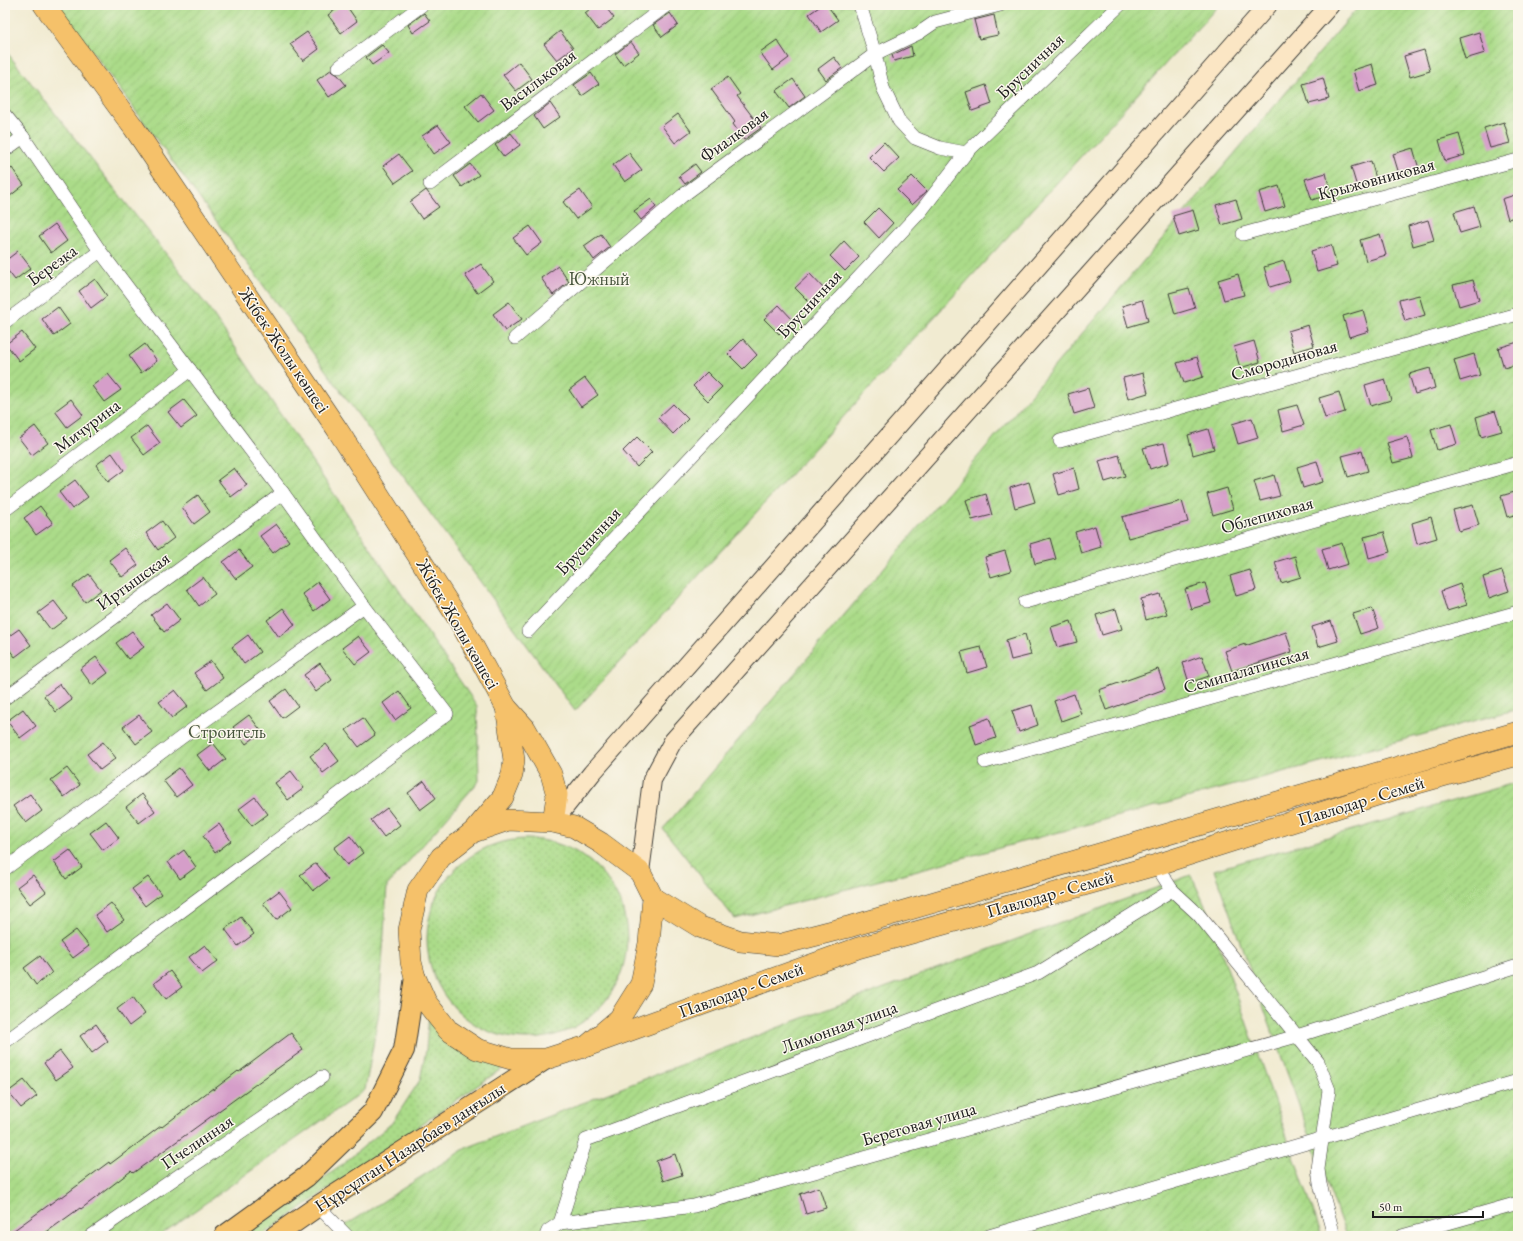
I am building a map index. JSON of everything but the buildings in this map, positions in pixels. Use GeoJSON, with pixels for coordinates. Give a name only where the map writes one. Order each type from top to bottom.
{"type":"FeatureCollection","features":[{"type":"Feature","properties":{"kind":"highway","name":"Жібек Жолы көшесі"},"geometry":{"type":"LineString","coordinates":[[44,5],[134,128],[337,429],[459,620],[506,707],[525,728],[551,774],[557,795],[553,822]]}},
{"type":"Feature","properties":{"kind":"highway","name":"Жібек Жолы көшесі"},"geometry":{"type":"LineString","coordinates":[[473,832],[503,798],[512,775],[514,760],[506,707]]}},
{"type":"Feature","properties":{"kind":"highway","name":"Павлодар - Семей"},"geometry":{"type":"LineString","coordinates":[[653,898],[700,927],[740,941],[778,945],[852,926],[1518,732]]}},
{"type":"Feature","properties":{"kind":"highway","name":"Павлодар - Семей"},"geometry":{"type":"LineString","coordinates":[[473,832],[441,857],[418,890],[408,930],[411,962],[415,977],[426,1002],[448,1030],[477,1049],[511,1059],[546,1059],[587,1046],[858,948],[1156,865],[1393,790],[1518,755]]}},
{"type":"Feature","properties":{"kind":"highway"},"geometry":{"type":"LineString","coordinates":[[473,832],[508,820],[553,822],[574,827],[601,843],[640,872],[653,898],[649,943],[641,984],[619,1019],[587,1046]]}},
{"type":"Feature","properties":{"kind":"main road"},"geometry":{"type":"LineString","coordinates":[[553,822],[592,773],[1268,5]]}},
{"type":"Feature","properties":{"kind":"main road"},"geometry":{"type":"LineString","coordinates":[[640,872],[652,780],[673,741],[1330,5]]}},
{"type":"Feature","properties":{"kind":"main road","name":"Нұрсұлтан Назарбаев даңғылы"},"geometry":{"type":"LineString","coordinates":[[224,1236],[306,1177],[373,1112],[404,1050],[415,977]]}},
{"type":"Feature","properties":{"kind":"main road","name":"Нұрсұлтан Назарбаев даңғылы"},"geometry":{"type":"LineString","coordinates":[[275,1236],[318,1206],[546,1059]]}},
{"type":"Feature","properties":{"kind":"street"},"geometry":{"type":"LineString","coordinates":[[339,67],[422,5]]}},
{"type":"Feature","properties":{"kind":"street","name":"Васильковая"},"geometry":{"type":"LineString","coordinates":[[430,184],[667,5]]}},
{"type":"Feature","properties":{"kind":"street"},"geometry":{"type":"LineString","coordinates":[[860,5],[875,54],[882,88],[899,121],[916,138],[940,148],[966,152]]}},
{"type":"Feature","properties":{"kind":"street","name":"Фиалковая"},"geometry":{"type":"LineString","coordinates":[[515,338],[682,196],[875,54],[919,33],[935,22],[1000,5]]}},
{"type":"Feature","properties":{"kind":"street","name":"Брусничная"},"geometry":{"type":"LineString","coordinates":[[528,632],[921,210],[966,152],[1120,5]]}},
{"type":"Feature","properties":{"kind":"street"},"geometry":{"type":"LineString","coordinates":[[5,116],[23,137],[100,251],[283,493],[364,606],[447,714],[5,1042]]}},
{"type":"Feature","properties":{"kind":"street"},"geometry":{"type":"LineString","coordinates":[[5,150],[23,137]]}},
{"type":"Feature","properties":{"kind":"street","name":"Крыжовниковая"},"geometry":{"type":"LineString","coordinates":[[1244,234],[1518,160]]}},
{"type":"Feature","properties":{"kind":"street","name":"Березка"},"geometry":{"type":"LineString","coordinates":[[5,322],[100,251]]}},
{"type":"Feature","properties":{"kind":"street","name":"Смородиновая"},"geometry":{"type":"LineString","coordinates":[[1060,441],[1518,314]]}},
{"type":"Feature","properties":{"kind":"street","name":"Мичурина"},"geometry":{"type":"LineString","coordinates":[[5,510],[190,370]]}},
{"type":"Feature","properties":{"kind":"street","name":"Облепиховая"},"geometry":{"type":"LineString","coordinates":[[1025,602],[1518,463]]}},
{"type":"Feature","properties":{"kind":"street","name":"Иртышская"},"geometry":{"type":"LineString","coordinates":[[5,698],[283,493]]}},
{"type":"Feature","properties":{"kind":"street"},"geometry":{"type":"LineString","coordinates":[[5,869],[182,737],[364,606]]}},
{"type":"Feature","properties":{"kind":"street","name":"Семипалатинская"},"geometry":{"type":"LineString","coordinates":[[985,762],[1518,612]]}},
{"type":"Feature","properties":{"kind":"street"},"geometry":{"type":"LineString","coordinates":[[1156,865],[1172,890],[1198,914],[1318,1062],[1329,1090],[1318,1170],[1334,1236]]}},
{"type":"Feature","properties":{"kind":"street","name":"Лимонная улица"},"geometry":{"type":"LineString","coordinates":[[560,1223],[586,1140],[1038,973],[1172,890]]}},
{"type":"Feature","properties":{"kind":"street","name":"Береговая улица"},"geometry":{"type":"LineString","coordinates":[[547,1234],[560,1223],[694,1206],[1297,1036],[1518,966]]}},
{"type":"Feature","properties":{"kind":"street","name":"Пчелинная"},"geometry":{"type":"LineString","coordinates":[[91,1236],[322,1077]]}},
{"type":"Feature","properties":{"kind":"street"},"geometry":{"type":"LineString","coordinates":[[989,1236],[1518,1081]]}},
{"type":"Feature","properties":{"kind":"street"},"geometry":{"type":"LineString","coordinates":[[1402,1236],[1518,1203]]}},
{"type":"Feature","properties":{"kind":"street"},"geometry":{"type":"LineString","coordinates":[[318,1206],[347,1236]]}},
{"type":"Feature","properties":{"kind":"green space","name":"Южный"},"geometry":{"type":"Polygon","coordinates":[[[58,5],[1219,5],[575,711],[58,5]]]}},
{"type":"Feature","properties":{"kind":"green space"},"geometry":{"type":"Polygon","coordinates":[[[1360,5],[1518,5],[1518,709],[735,919],[663,829],[1360,5]]]}},
{"type":"Feature","properties":{"kind":"green space","name":"Строитель"},"geometry":{"type":"Polygon","coordinates":[[[5,50],[208,307],[477,706],[479,781],[387,886],[379,1012],[365,1090],[159,1236],[5,1236],[5,50]]]}},
{"type":"Feature","properties":{"kind":"green space"},"geometry":{"type":"Polygon","coordinates":[[[1518,782],[1518,1236],[1346,1236],[1214,870],[1518,782]]]}},
{"type":"Feature","properties":{"kind":"green space"},"geometry":{"type":"Polygon","coordinates":[[[527,839],[546,841],[565,847],[582,856],[598,868],[610,884],[619,901],[625,920],[627,939],[625,958],[619,977],[610,994],[598,1010],[582,1022],[565,1031],[546,1037],[527,1039],[508,1037],[489,1031],[472,1022],[456,1010],[444,994],[435,977],[429,958],[427,939],[429,920],[435,901],[444,884],[456,868],[472,856],[489,847],[508,841],[527,839]]]}},
{"type":"Feature","properties":{"kind":"green space"},"geometry":{"type":"Polygon","coordinates":[[[1191,875],[1206,908],[1322,1236],[329,1236],[466,1148],[795,1021],[1191,875]]]}},
{"type":"Feature","properties":{"kind":"green space"},"geometry":{"type":"Polygon","coordinates":[[[429,1013],[507,1065],[261,1236],[241,1236],[338,1168],[392,1123],[420,1080],[426,1050],[429,1013]]]}}]}
